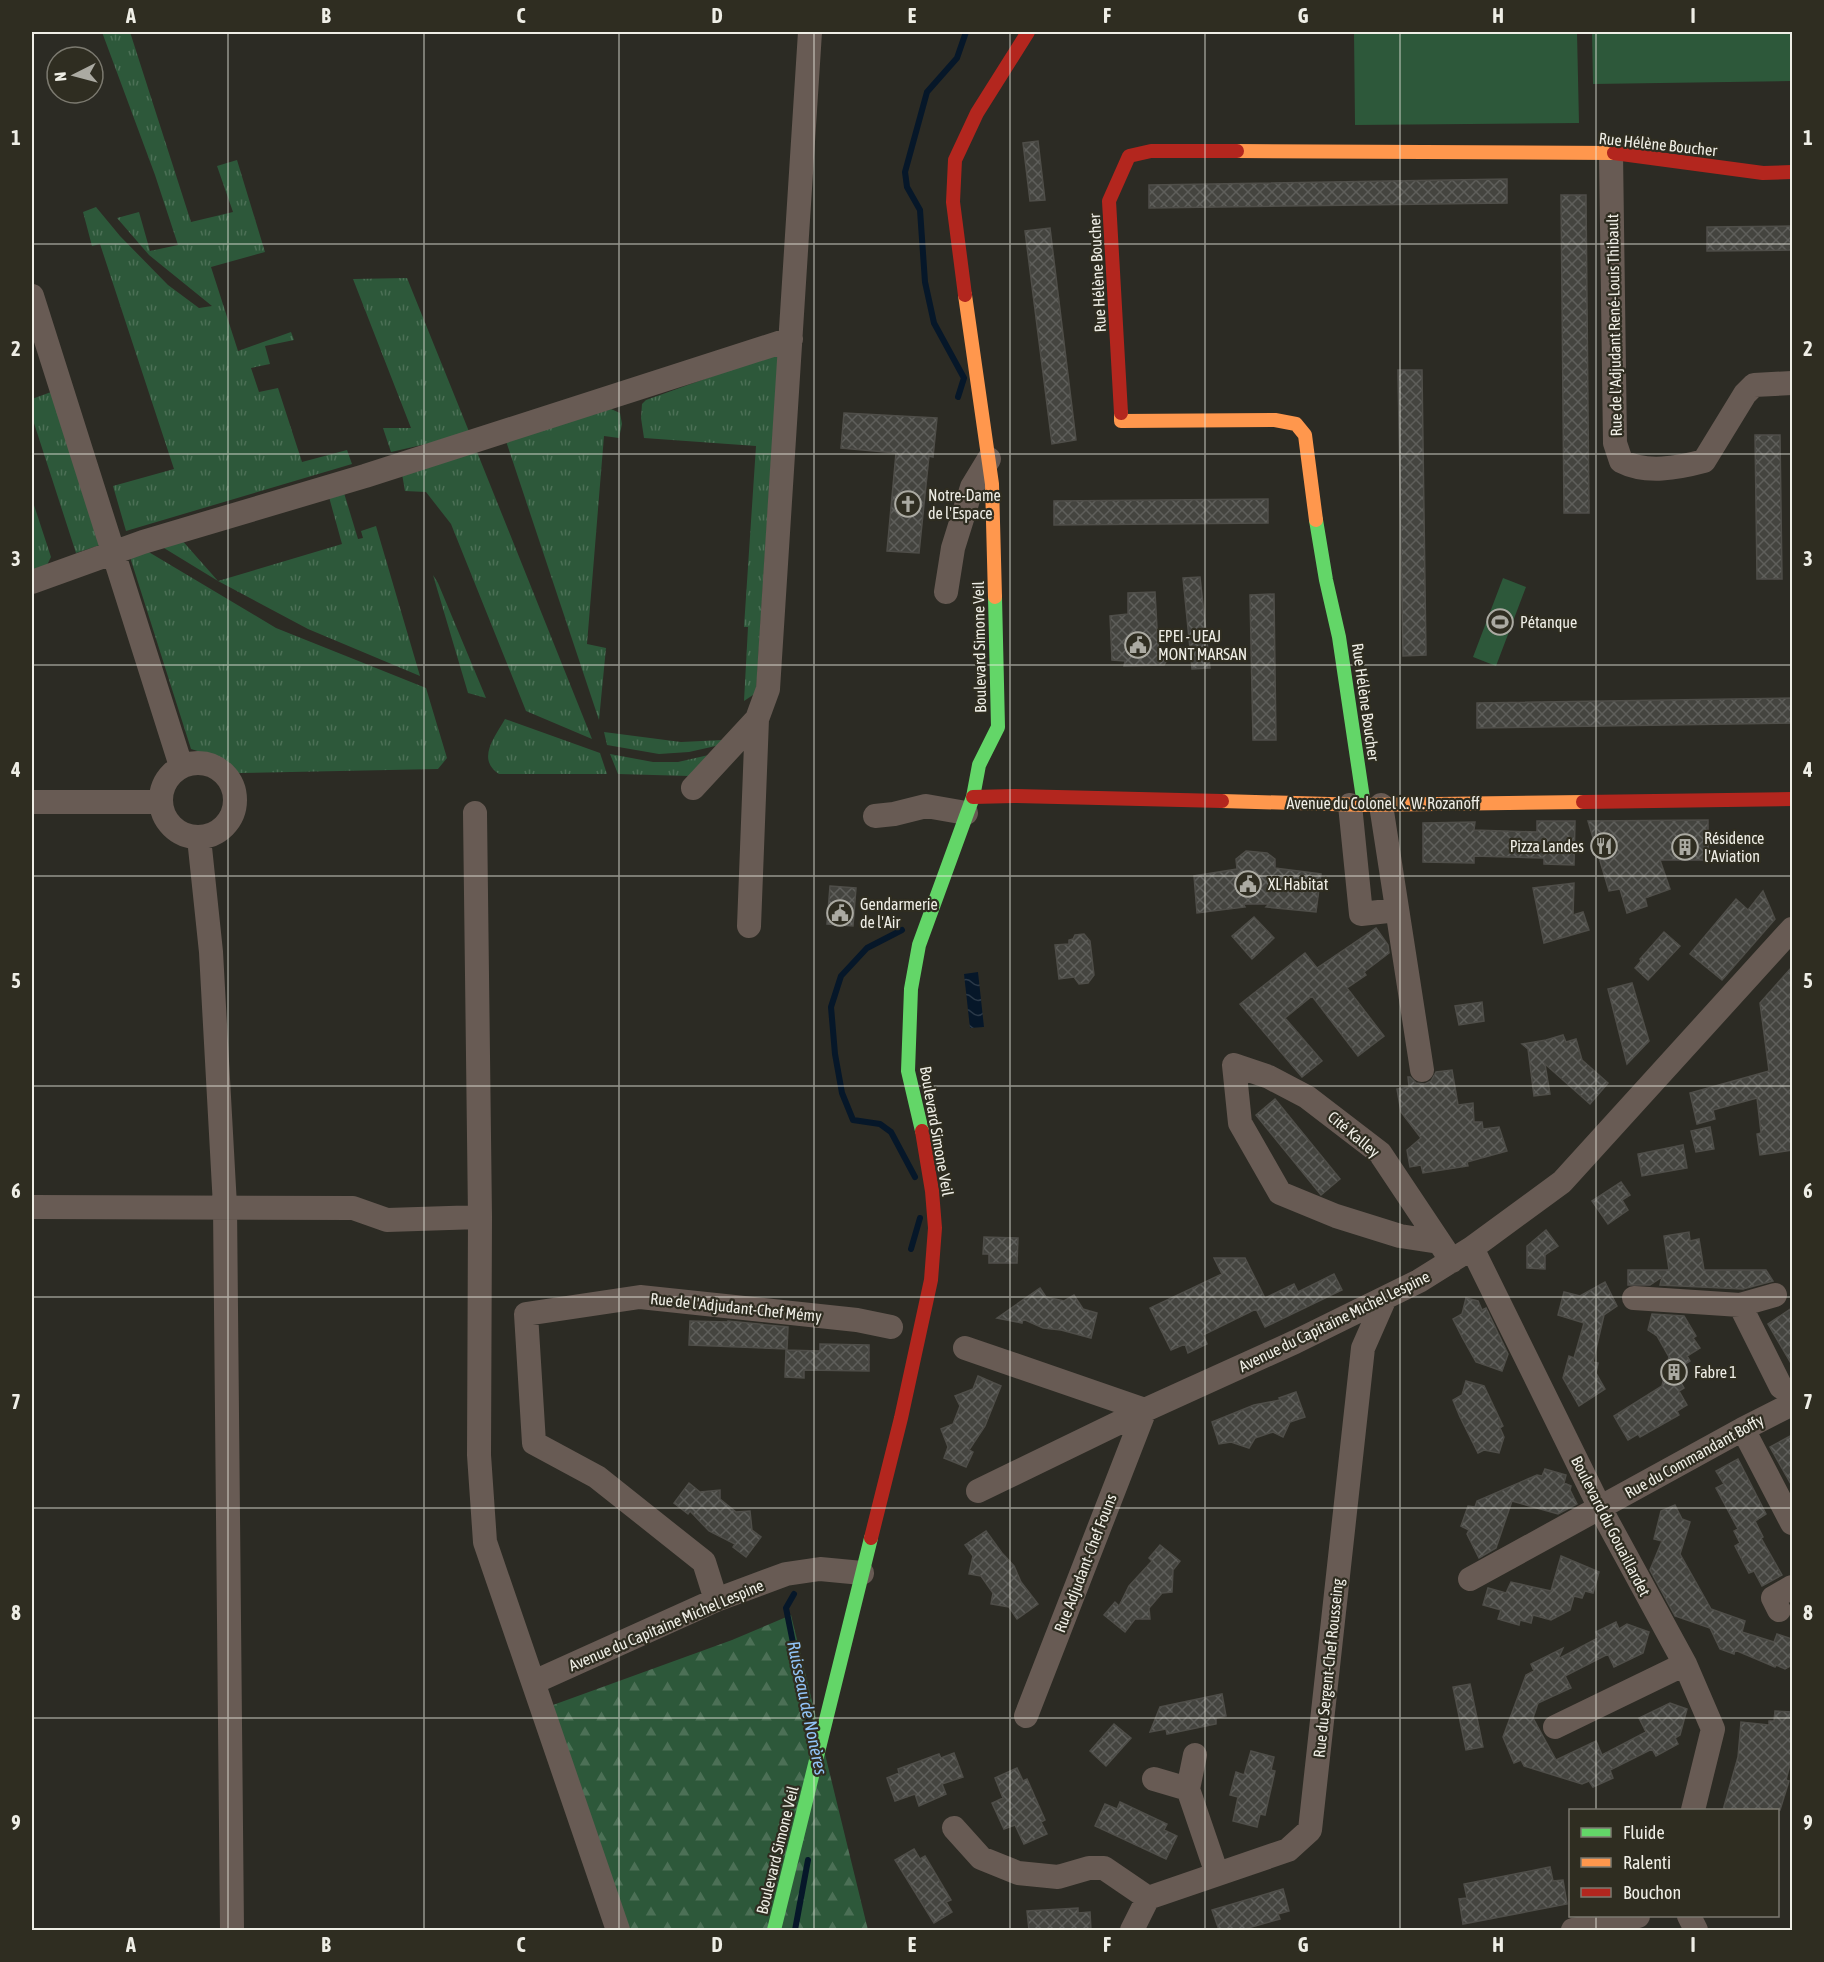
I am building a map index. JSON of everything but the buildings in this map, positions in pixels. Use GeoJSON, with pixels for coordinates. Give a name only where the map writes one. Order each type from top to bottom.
{"type":"FeatureCollection","features":[{"type":"Feature","properties":{"kind":"street"},"geometry":{"type":"LineString","coordinates":[[749,926],[757,719],[768,689],[810,32]]}},
{"type":"Feature","properties":{"kind":"street","name":"Boulevard Simone Veil"},"geometry":{"type":"LineString","coordinates":[[774,1930],[901,1418],[932,1280],[935,1228],[932,1191],[927,1155],[908,1071],[911,989],[919,945],[970,805],[979,765],[998,727],[992,484],[953,202],[955,160],[977,112],[1028,32]]}},
{"type":"Feature","properties":{"kind":"street","name":"Rue Hélène Boucher"},"geometry":{"type":"LineString","coordinates":[[1365,805],[1339,637],[1326,580],[1310,484],[1305,435],[1296,424],[1275,420],[1121,421],[1109,201],[1130,156],[1151,151],[1611,153],[1763,173],[1792,172]]}},
{"type":"Feature","properties":{"kind":"street","name":"Rue de l'Adjudant René-Louis Thibault"},"geometry":{"type":"LineString","coordinates":[[1611,153],[1615,443],[1622,461],[1633,467],[1678,468],[1704,461],[1745,394],[1754,385],[1792,383]]}},
{"type":"Feature","properties":{"kind":"street"},"geometry":{"type":"LineString","coordinates":[[32,296],[182,766]]}},
{"type":"Feature","properties":{"kind":"street"},"geometry":{"type":"LineString","coordinates":[[32,582],[114,551],[365,476],[791,339]]}},
{"type":"Feature","properties":{"kind":"street"},"geometry":{"type":"LineString","coordinates":[[946,592],[953,548],[972,487],[989,459]]}},
{"type":"Feature","properties":{"kind":"street"},"geometry":{"type":"LineString","coordinates":[[693,788],[757,719]]}},
{"type":"Feature","properties":{"kind":"street"},"geometry":{"type":"LineString","coordinates":[[194,762],[206,763],[218,768],[227,776],[233,787],[236,799],[234,812],[220,831],[208,837],[184,835],[173,829],[165,819],[160,795],[171,773],[182,766],[194,762]]}},
{"type":"Feature","properties":{"kind":"street","name":"Avenue du Colonel K. W. Rozanoff"},"geometry":{"type":"LineString","coordinates":[[875,816],[926,806],[970,805],[1025,796],[1365,805],[1792,799]]}},
{"type":"Feature","properties":{"kind":"street"},"geometry":{"type":"LineString","coordinates":[[32,802],[161,802]]}},
{"type":"Feature","properties":{"kind":"street"},"geometry":{"type":"LineString","coordinates":[[1365,805],[1397,910],[1422,1070]]}},
{"type":"Feature","properties":{"kind":"street"},"geometry":{"type":"LineString","coordinates":[[1365,805],[1361,914],[1397,910]]}},
{"type":"Feature","properties":{"kind":"street"},"geometry":{"type":"LineString","coordinates":[[475,813],[480,1217],[479,1455],[485,1542],[618,1930]]}},
{"type":"Feature","properties":{"kind":"street"},"geometry":{"type":"LineString","coordinates":[[200,838],[212,952],[225,1206],[232,1930]]}},
{"type":"Feature","properties":{"kind":"street","name":"Avenue du Capitaine Michel Lespine"},"geometry":{"type":"LineString","coordinates":[[978,1491],[1419,1281],[1445,1251],[1472,1248],[1562,1182],[1792,928]]}},
{"type":"Feature","properties":{"kind":"street","name":"Cité Kalley"},"geometry":{"type":"LineString","coordinates":[[1234,1065],[1269,1077],[1307,1097],[1380,1153],[1445,1251],[1336,1216],[1280,1193],[1240,1123],[1234,1065]]}},
{"type":"Feature","properties":{"kind":"street"},"geometry":{"type":"LineString","coordinates":[[32,1207],[353,1208],[387,1220],[480,1217]]}},
{"type":"Feature","properties":{"kind":"street","name":"Boulevard du Gouaillardet"},"geometry":{"type":"LineString","coordinates":[[1472,1248],[1600,1508],[1685,1664],[1713,1729],[1693,1809]]}},
{"type":"Feature","properties":{"kind":"street"},"geometry":{"type":"LineString","coordinates":[[1634,1298],[1740,1305],[1775,1295]]}},
{"type":"Feature","properties":{"kind":"street","name":"Rue de l'Adjudant-Chef Mémy"},"geometry":{"type":"LineString","coordinates":[[716,1600],[704,1562],[597,1477],[534,1443],[526,1314],[640,1296],[857,1320],[891,1327]]}},
{"type":"Feature","properties":{"kind":"street","name":"Rue du Sergent-Chef Rousseing"},"geometry":{"type":"LineString","coordinates":[[1148,1898],[1288,1850],[1310,1830],[1362,1347],[1385,1298]]}},
{"type":"Feature","properties":{"kind":"street"},"geometry":{"type":"LineString","coordinates":[[1740,1305],[1781,1387],[1792,1391]]}},
{"type":"Feature","properties":{"kind":"street"},"geometry":{"type":"LineString","coordinates":[[965,1348],[1145,1410]]}},
{"type":"Feature","properties":{"kind":"street","name":"Rue du Commandant Boffy"},"geometry":{"type":"LineString","coordinates":[[1470,1579],[1792,1404]]}},
{"type":"Feature","properties":{"kind":"street","name":"Rue Adjudant-Chef Founs"},"geometry":{"type":"LineString","coordinates":[[1026,1716],[1145,1410]]}},
{"type":"Feature","properties":{"kind":"street"},"geometry":{"type":"LineString","coordinates":[[1743,1429],[1792,1523]]}},
{"type":"Feature","properties":{"kind":"street","name":"Avenue du Capitaine Michel Lespine"},"geometry":{"type":"LineString","coordinates":[[543,1678],[716,1600],[786,1574],[820,1569],[862,1573]]}},
{"type":"Feature","properties":{"kind":"street"},"geometry":{"type":"LineString","coordinates":[[1779,1610],[1773,1598],[1792,1587]]}},
{"type":"Feature","properties":{"kind":"street"},"geometry":{"type":"LineString","coordinates":[[1555,1727],[1685,1664]]}},
{"type":"Feature","properties":{"kind":"street"},"geometry":{"type":"LineString","coordinates":[[1195,1755],[1188,1789],[1217,1874]]}},
{"type":"Feature","properties":{"kind":"street"},"geometry":{"type":"LineString","coordinates":[[1154,1779],[1188,1789]]}},
{"type":"Feature","properties":{"kind":"street"},"geometry":{"type":"LineString","coordinates":[[954,1828],[981,1858],[1018,1873],[1058,1877],[1089,1868],[1104,1868],[1148,1898],[1132,1930]]}},
{"type":"Feature","properties":{"kind":"street"},"geometry":{"type":"LineString","coordinates":[[1582,1924],[1631,1917]]}},
{"type":"Feature","properties":{"kind":"green space"},"geometry":{"type":"Polygon","coordinates":[[[102,32],[130,32],[191,222],[233,212],[217,166],[237,160],[265,252],[211,267],[238,351],[291,332],[294,340],[265,346],[270,364],[251,368],[259,392],[278,388],[302,462],[347,450],[352,464],[126,531],[113,486],[174,469],[100,244],[92,246],[83,212],[96,207],[120,236],[168,285],[199,308],[212,306],[149,255],[117,218],[139,212],[150,251],[178,245],[155,175],[102,32]]]}},
{"type":"Feature","properties":{"kind":"green space"},"geometry":{"type":"Polygon","coordinates":[[[1354,32],[1577,32],[1579,123],[1355,125],[1354,32]]]}},
{"type":"Feature","properties":{"kind":"green space"},"geometry":{"type":"Polygon","coordinates":[[[1592,32],[1792,32],[1792,81],[1593,84],[1592,32]]]}},
{"type":"Feature","properties":{"kind":"green space"},"geometry":{"type":"Polygon","coordinates":[[[407,278],[470,434],[391,452],[383,428],[411,428],[353,279],[407,278]]]}},
{"type":"Feature","properties":{"kind":"green space"},"geometry":{"type":"Polygon","coordinates":[[[778,356],[756,693],[744,701],[748,627],[744,627],[756,446],[644,438],[641,418],[642,404],[646,400],[766,357],[778,356]]]}},
{"type":"Feature","properties":{"kind":"green space"},"geometry":{"type":"Polygon","coordinates":[[[51,392],[100,545],[76,553],[32,417],[32,399],[51,392]]]}},
{"type":"Feature","properties":{"kind":"green space"},"geometry":{"type":"Polygon","coordinates":[[[611,409],[620,413],[622,424],[619,438],[604,436],[587,644],[606,648],[599,720],[506,441],[611,409]]]}},
{"type":"Feature","properties":{"kind":"green space"},"geometry":{"type":"Polygon","coordinates":[[[477,452],[592,739],[526,711],[451,524],[426,492],[405,491],[402,474],[477,452]]]}},
{"type":"Feature","properties":{"kind":"green space"},"geometry":{"type":"Polygon","coordinates":[[[344,493],[358,539],[363,538],[361,531],[376,526],[420,676],[308,629],[218,581],[342,544],[329,497],[344,493]]]}},
{"type":"Feature","properties":{"kind":"green space"},"geometry":{"type":"Polygon","coordinates":[[[32,499],[51,557],[47,565],[32,570],[32,499]]]}},
{"type":"Feature","properties":{"kind":"green space"},"geometry":{"type":"Polygon","coordinates":[[[180,538],[218,581],[159,545],[180,538]]]}},
{"type":"Feature","properties":{"kind":"green space"},"geometry":{"type":"Polygon","coordinates":[[[147,551],[276,628],[426,688],[447,758],[438,769],[239,773],[214,756],[191,749],[130,557],[147,551]]]}},
{"type":"Feature","properties":{"kind":"green space"},"geometry":{"type":"Polygon","coordinates":[[[433,575],[438,583],[486,698],[468,693],[433,575]]]}},
{"type":"Feature","properties":{"kind":"green space","name":"Pétanque"},"geometry":{"type":"Polygon","coordinates":[[[1503,578],[1526,587],[1496,666],[1473,657],[1503,578]]]}},
{"type":"Feature","properties":{"kind":"green space"},"geometry":{"type":"Polygon","coordinates":[[[505,719],[600,753],[607,774],[499,774],[492,768],[488,755],[493,740],[505,719]]]}},
{"type":"Feature","properties":{"kind":"green space"},"geometry":{"type":"Polygon","coordinates":[[[604,732],[681,742],[722,740],[720,745],[689,752],[659,754],[607,745],[604,732]]]}},
{"type":"Feature","properties":{"kind":"green space"},"geometry":{"type":"Polygon","coordinates":[[[610,754],[653,762],[678,762],[713,754],[689,776],[618,774],[610,754]]]}},
{"type":"Feature","properties":{"kind":"green space"},"geometry":{"type":"Polygon","coordinates":[[[791,1615],[868,1930],[623,1930],[553,1705],[732,1640],[791,1615]]]}},
{"type":"Feature","properties":{"kind":"water"},"geometry":{"type":"Polygon","coordinates":[[[978,972],[984,1027],[970,1028],[964,974],[978,972]]]}},
{"type":"Feature","properties":{"kind":"waterway","name":"Ruisseau de Nonères"},"geometry":{"type":"LineString","coordinates":[[958,397],[964,378],[934,323],[925,282],[920,210],[907,187],[905,172],[927,92],[957,58],[966,32]]}},
{"type":"Feature","properties":{"kind":"waterway","name":"Ruisseau de Nonères"},"geometry":{"type":"LineString","coordinates":[[902,930],[867,948],[841,976],[831,1007],[835,1054],[842,1093],[853,1120],[880,1124],[891,1132],[915,1177]]}},
{"type":"Feature","properties":{"kind":"waterway","name":"Ruisseau de Nonères"},"geometry":{"type":"LineString","coordinates":[[911,1249],[920,1218]]}},
{"type":"Feature","properties":{"kind":"waterway","name":"Ruisseau de Nonères"},"geometry":{"type":"LineString","coordinates":[[794,1594],[786,1608],[810,1727]]}},
{"type":"Feature","properties":{"kind":"waterway","name":"Ruisseau de Nonères"},"geometry":{"type":"LineString","coordinates":[[795,1930],[808,1860]]}},
{"type":"Feature","properties":{"kind":"traffic: fast"},"geometry":{"type":"LineString","coordinates":[[1316,520],[1339,637],[1364,805]]}},
{"type":"Feature","properties":{"kind":"traffic: fast"},"geometry":{"type":"LineString","coordinates":[[922,1131],[908,1071],[911,989],[919,945],[973,797],[979,765],[998,727],[995,597]]}},
{"type":"Feature","properties":{"kind":"traffic: fast"},"geometry":{"type":"LineString","coordinates":[[774,1930],[871,1538]]}},
{"type":"Feature","properties":{"kind":"traffic: slow"},"geometry":{"type":"LineString","coordinates":[[1237,151],[1614,153]]}},
{"type":"Feature","properties":{"kind":"traffic: slow"},"geometry":{"type":"LineString","coordinates":[[965,295],[992,484],[995,597]]}},
{"type":"Feature","properties":{"kind":"traffic: slow"},"geometry":{"type":"LineString","coordinates":[[1121,413],[1121,421],[1275,420],[1296,424],[1305,435],[1316,520]]}},
{"type":"Feature","properties":{"kind":"traffic: slow"},"geometry":{"type":"LineString","coordinates":[[1222,801],[1364,805],[1583,802]]}},
{"type":"Feature","properties":{"kind":"traffic: jam"},"geometry":{"type":"LineString","coordinates":[[965,295],[953,202],[955,160],[977,113],[1028,32]]}},
{"type":"Feature","properties":{"kind":"traffic: jam"},"geometry":{"type":"LineString","coordinates":[[1121,413],[1109,201],[1129,156],[1151,151],[1237,151]]}},
{"type":"Feature","properties":{"kind":"traffic: jam"},"geometry":{"type":"LineString","coordinates":[[1614,153],[1763,173],[1792,172]]}},
{"type":"Feature","properties":{"kind":"traffic: jam"},"geometry":{"type":"LineString","coordinates":[[973,797],[1222,801]]}},
{"type":"Feature","properties":{"kind":"traffic: jam"},"geometry":{"type":"LineString","coordinates":[[1583,802],[1792,799]]}},
{"type":"Feature","properties":{"kind":"traffic: jam"},"geometry":{"type":"LineString","coordinates":[[871,1538],[901,1418],[931,1280],[935,1228],[932,1191],[922,1131]]}},
{"type":"Feature","properties":{"kind":"place","name":"Notre-Dame de l'Espace"},"geometry":{"type":"Point","coordinates":[908,504]}},
{"type":"Feature","properties":{"kind":"place","name":"Pétanque"},"geometry":{"type":"Point","coordinates":[1500,622]}},
{"type":"Feature","properties":{"kind":"place","name":"EPEI - UEAJ MONT MARSAN"},"geometry":{"type":"Point","coordinates":[1138,645]}},
{"type":"Feature","properties":{"kind":"place","name":"Pizza Landes"},"geometry":{"type":"Point","coordinates":[1604,846]}},
{"type":"Feature","properties":{"kind":"place","name":"Résidence l'Aviation"},"geometry":{"type":"Point","coordinates":[1685,847]}},
{"type":"Feature","properties":{"kind":"place","name":"XL Habitat"},"geometry":{"type":"Point","coordinates":[1248,884]}},
{"type":"Feature","properties":{"kind":"place","name":"Gendarmerie de l'Air"},"geometry":{"type":"Point","coordinates":[840,913]}},
{"type":"Feature","properties":{"kind":"place","name":"Fabre 1"},"geometry":{"type":"Point","coordinates":[1674,1372]}}]}
